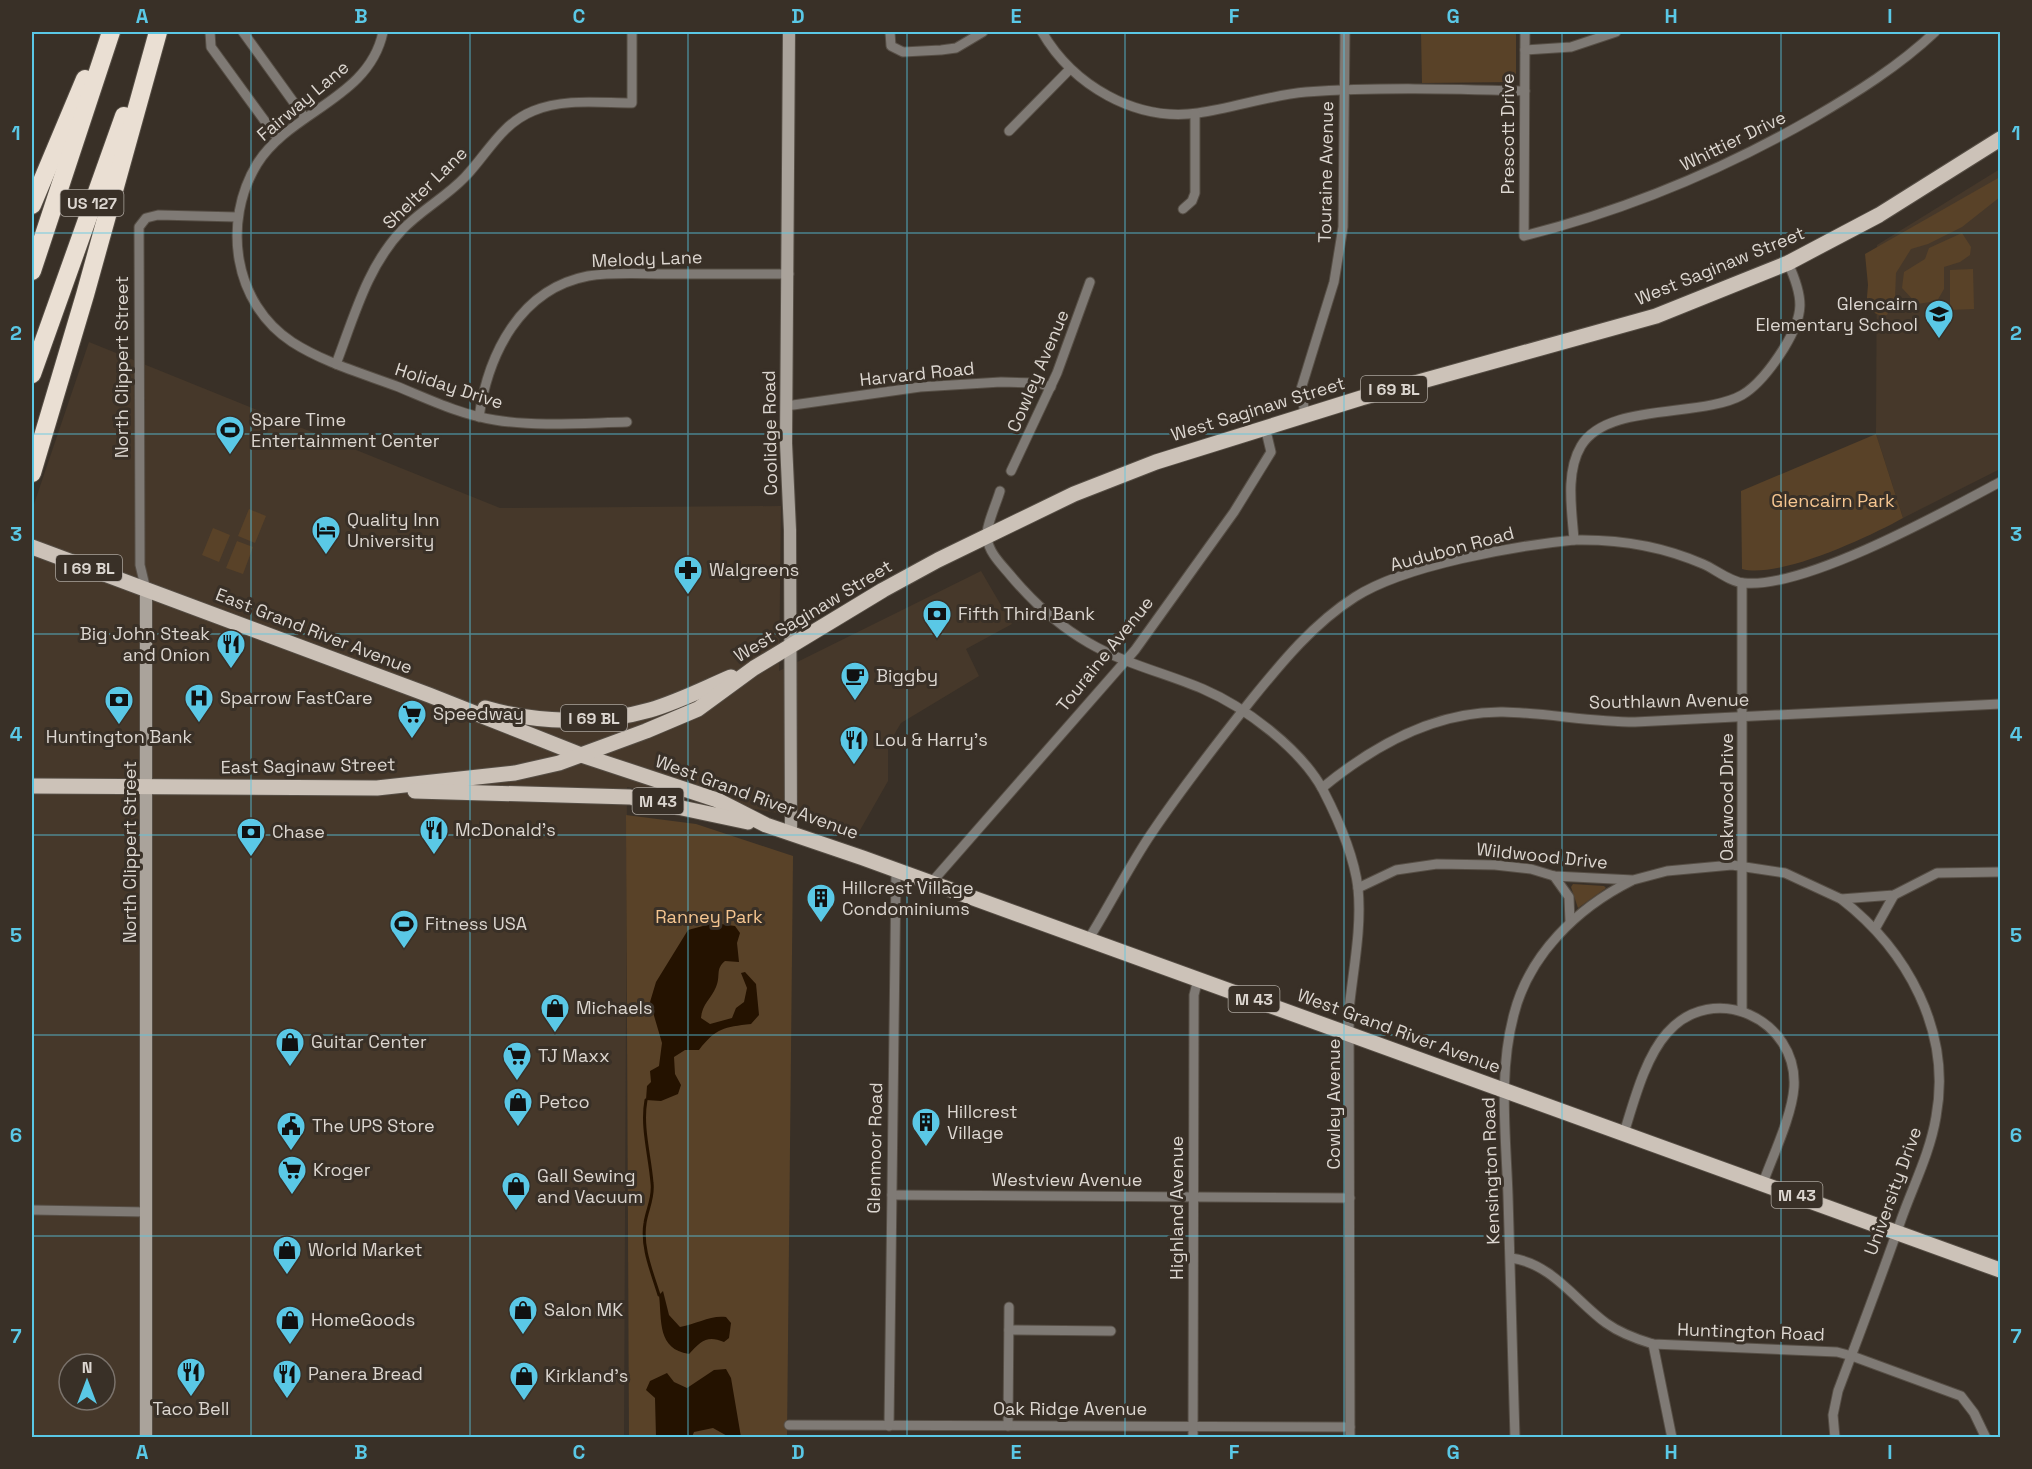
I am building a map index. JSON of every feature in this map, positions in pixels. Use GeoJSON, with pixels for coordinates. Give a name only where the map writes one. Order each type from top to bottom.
{"type":"FeatureCollection","features":[{"type":"Feature","properties":{"kind":"highway"},"geometry":{"type":"LineString","coordinates":[[32,205],[103,32]]}},
{"type":"Feature","properties":{"kind":"highway","name":"US 127"},"geometry":{"type":"LineString","coordinates":[[32,271],[111,32]]}},
{"type":"Feature","properties":{"kind":"highway"},"geometry":{"type":"LineString","coordinates":[[32,473],[85,295],[156,32]]}},
{"type":"Feature","properties":{"kind":"highway","name":"US 127"},"geometry":{"type":"LineString","coordinates":[[32,374],[156,32]]}},
{"type":"Feature","properties":{"kind":"main road","name":"West Saginaw Street"},"geometry":{"type":"LineString","coordinates":[[581,755],[698,708],[754,668],[883,590],[986,536],[1114,477],[1305,415],[1656,316],[1788,263],[1879,215],[2001,139]]}},
{"type":"Feature","properties":{"kind":"main road","name":"East Grand River Avenue"},"geometry":{"type":"LineString","coordinates":[[32,547],[429,695],[581,755]]}},
{"type":"Feature","properties":{"kind":"main road","name":"I 69 BL"},"geometry":{"type":"LineString","coordinates":[[429,695],[528,717],[592,719],[634,714],[658,707],[754,668]]}},
{"type":"Feature","properties":{"kind":"main road","name":"East Saginaw Street"},"geometry":{"type":"LineString","coordinates":[[32,786],[377,788],[515,773],[581,755]]}},
{"type":"Feature","properties":{"kind":"main road","name":"West Grand River Avenue"},"geometry":{"type":"LineString","coordinates":[[581,755],[717,800],[766,825],[2001,1270]]}},
{"type":"Feature","properties":{"kind":"main road","name":"M 43"},"geometry":{"type":"LineString","coordinates":[[377,788],[630,797],[766,825]]}},
{"type":"Feature","properties":{"kind":"street"},"geometry":{"type":"LineString","coordinates":[[210,32],[211,47],[278,139]]}},
{"type":"Feature","properties":{"kind":"street"},"geometry":{"type":"LineString","coordinates":[[243,32],[305,118]]}},
{"type":"Feature","properties":{"kind":"street","name":"Fairway Lane"},"geometry":{"type":"LineString","coordinates":[[336,364],[289,340],[257,306],[246,285],[238,259],[237,217],[248,180],[258,162],[278,139],[358,78],[373,56],[382,32]]}},
{"type":"Feature","properties":{"kind":"street","name":"Shelter Lane"},"geometry":{"type":"LineString","coordinates":[[336,364],[367,282],[386,250],[416,217],[465,177],[507,127],[531,111],[546,106],[632,103],[632,32]]}},
{"type":"Feature","properties":{"kind":"street","name":"Coolidge Road"},"geometry":{"type":"LineString","coordinates":[[789,32],[789,274],[786,406],[790,530],[791,833]]}},
{"type":"Feature","properties":{"kind":"street"},"geometry":{"type":"LineString","coordinates":[[890,32],[891,46],[903,51],[956,48],[982,32]]}},
{"type":"Feature","properties":{"kind":"street"},"geometry":{"type":"LineString","coordinates":[[1042,32],[1070,69],[1104,94],[1138,108],[1165,113],[1195,114],[1302,93],[1525,91]]}},
{"type":"Feature","properties":{"kind":"street","name":"Touraine Avenue"},"geometry":{"type":"LineString","coordinates":[[1305,415],[1301,389],[1340,257],[1343,227],[1345,32]]}},
{"type":"Feature","properties":{"kind":"street","name":"Prescott Drive"},"geometry":{"type":"LineString","coordinates":[[1524,236],[1525,32]]}},
{"type":"Feature","properties":{"kind":"street"},"geometry":{"type":"LineString","coordinates":[[1525,50],[1571,47],[1616,32]]}},
{"type":"Feature","properties":{"kind":"street","name":"Whittier Drive"},"geometry":{"type":"LineString","coordinates":[[1524,236],[1615,211],[1707,174],[1755,150],[1869,83],[1920,46],[1935,32]]}},
{"type":"Feature","properties":{"kind":"street"},"geometry":{"type":"LineString","coordinates":[[1009,131],[1070,69]]}},
{"type":"Feature","properties":{"kind":"street"},"geometry":{"type":"LineString","coordinates":[[1183,209],[1192,201],[1195,193],[1195,114]]}},
{"type":"Feature","properties":{"kind":"street","name":"North Clippert Street"},"geometry":{"type":"LineString","coordinates":[[146,1437],[148,786],[146,590],[140,565],[139,227],[146,218],[158,214],[237,217]]}},
{"type":"Feature","properties":{"kind":"street"},"geometry":{"type":"LineString","coordinates":[[1574,540],[1572,476],[1581,446],[1601,427],[1652,413],[1724,403],[1743,394],[1758,382],[1790,338],[1801,310],[1800,291],[1788,263]]}},
{"type":"Feature","properties":{"kind":"street","name":"Melody Lane"},"geometry":{"type":"LineString","coordinates":[[479,417],[496,355],[509,330],[528,307],[556,287],[591,276],[621,274],[789,274]]}},
{"type":"Feature","properties":{"kind":"street","name":"Cowley Avenue"},"geometry":{"type":"LineString","coordinates":[[1011,471],[1051,387],[1090,282]]}},
{"type":"Feature","properties":{"kind":"street","name":"Holiday Drive"},"geometry":{"type":"LineString","coordinates":[[336,364],[479,417],[513,422],[627,422]]}},
{"type":"Feature","properties":{"kind":"street","name":"Harvard Road"},"geometry":{"type":"LineString","coordinates":[[786,406],[939,386],[1001,382],[1038,383],[1051,387]]}},
{"type":"Feature","properties":{"kind":"street","name":"Touraine Avenue"},"geometry":{"type":"LineString","coordinates":[[931,883],[1126,661],[1234,512],[1271,452],[1265,427]]}},
{"type":"Feature","properties":{"kind":"street"},"geometry":{"type":"LineString","coordinates":[[1742,584],[1772,581],[1828,564],[1903,532],[2001,482]]}},
{"type":"Feature","properties":{"kind":"street"},"geometry":{"type":"LineString","coordinates":[[986,536],[1000,490]]}},
{"type":"Feature","properties":{"kind":"street","name":"Cowley Avenue"},"geometry":{"type":"LineString","coordinates":[[986,536],[991,552],[1041,608],[1089,643],[1126,661],[1205,690],[1242,711],[1281,739],[1322,788],[1340,826],[1358,888],[1356,945],[1349,1010],[1350,1432]]}},
{"type":"Feature","properties":{"kind":"street","name":"Audubon Road"},"geometry":{"type":"LineString","coordinates":[[1088,940],[1150,835],[1242,711],[1297,645],[1335,611],[1357,596],[1406,575],[1446,564],[1507,550],[1574,540],[1623,542],[1672,552],[1742,584]]}},
{"type":"Feature","properties":{"kind":"street","name":"Oakwood Drive"},"geometry":{"type":"LineString","coordinates":[[1742,584],[1742,1011]]}},
{"type":"Feature","properties":{"kind":"street","name":"Southlawn Avenue"},"geometry":{"type":"LineString","coordinates":[[1322,788],[1350,766],[1402,734],[1457,717],[1503,712],[1598,722],[2001,704]]}},
{"type":"Feature","properties":{"kind":"street","name":"Wildwood Drive"},"geometry":{"type":"LineString","coordinates":[[1358,888],[1396,870],[1437,864],[1531,868],[1554,876],[1633,880],[1667,871],[1743,865],[1785,873],[1841,899],[1894,895],[1937,873],[2001,872]]}},
{"type":"Feature","properties":{"kind":"street","name":"Glenmoor Road"},"geometry":{"type":"LineString","coordinates":[[889,1426],[896,871]]}},
{"type":"Feature","properties":{"kind":"street"},"geometry":{"type":"LineString","coordinates":[[1554,876],[1569,897],[1570,921]]}},
{"type":"Feature","properties":{"kind":"street","name":"Kensington Road"},"geometry":{"type":"LineString","coordinates":[[1515,1437],[1505,1090],[1508,1042],[1522,991],[1543,954],[1570,921],[1610,892],[1633,880]]}},
{"type":"Feature","properties":{"kind":"street"},"geometry":{"type":"LineString","coordinates":[[1875,929],[1894,895]]}},
{"type":"Feature","properties":{"kind":"street","name":"University Drive"},"geometry":{"type":"LineString","coordinates":[[1835,1437],[1835,1403],[1932,1138],[1937,1115],[1938,1069],[1932,1031],[1918,989],[1893,948],[1841,899]]}},
{"type":"Feature","properties":{"kind":"street","name":"Highland Avenue"},"geometry":{"type":"LineString","coordinates":[[1193,1437],[1194,995],[1198,979]]}},
{"type":"Feature","properties":{"kind":"street"},"geometry":{"type":"LineString","coordinates":[[1624,1133],[1655,1048],[1668,1032],[1682,1019],[1700,1010],[1720,1006],[1742,1011],[1763,1020],[1775,1032],[1785,1045],[1794,1072],[1794,1089],[1790,1105],[1763,1183]]}},
{"type":"Feature","properties":{"kind":"street","name":"Westview Avenue"},"geometry":{"type":"LineString","coordinates":[[892,1195],[1350,1198]]}},
{"type":"Feature","properties":{"kind":"street"},"geometry":{"type":"LineString","coordinates":[[32,1210],[147,1212]]}},
{"type":"Feature","properties":{"kind":"street","name":"Huntington Road"},"geometry":{"type":"LineString","coordinates":[[1510,1258],[1539,1265],[1606,1323],[1634,1339],[1653,1344],[1837,1352],[1852,1356],[1961,1396],[1974,1413],[1986,1437]]}},
{"type":"Feature","properties":{"kind":"street"},"geometry":{"type":"LineString","coordinates":[[1008,1426],[1009,1307]]}},
{"type":"Feature","properties":{"kind":"street"},"geometry":{"type":"LineString","coordinates":[[1009,1330],[1111,1331]]}},
{"type":"Feature","properties":{"kind":"street"},"geometry":{"type":"LineString","coordinates":[[1653,1344],[1672,1437]]}},
{"type":"Feature","properties":{"kind":"street","name":"Oak Ridge Avenue"},"geometry":{"type":"LineString","coordinates":[[789,1425],[1193,1427],[1350,1432]]}},
{"type":"Feature","properties":{"kind":"shaded area","name":"Glencairn Elementary School"},"geometry":{"type":"Polygon","coordinates":[[[2000,169],[2000,469],[1903,518],[1876,434],[1877,245],[2000,169]]]}},
{"type":"Feature","properties":{"kind":"shaded area"},"geometry":{"type":"Polygon","coordinates":[[[89,342],[500,508],[781,506],[779,671],[981,571],[1012,624],[966,649],[979,676],[901,723],[888,745],[888,781],[855,839],[783,814],[627,787],[624,1437],[32,1438],[32,510],[89,342]]]}},
{"type":"Feature","properties":{"kind":"shaded area"},"geometry":{"type":"Polygon","coordinates":[[[714,923],[735,926],[740,933],[737,943],[739,962],[725,961],[722,964],[716,987],[705,1005],[701,1018],[710,1024],[732,1018],[736,1008],[744,1002],[747,988],[741,973],[745,972],[756,984],[759,1015],[751,1024],[721,1030],[710,1037],[699,1050],[685,1050],[674,1057],[675,1074],[681,1085],[678,1094],[661,1101],[646,1100],[647,1086],[651,1082],[650,1071],[659,1066],[662,1043],[650,1002],[656,982],[688,930],[714,923]]]}},
{"type":"Feature","properties":{"kind":"shaded area"},"geometry":{"type":"Polygon","coordinates":[[[663,1291],[669,1315],[680,1327],[709,1318],[726,1317],[731,1323],[729,1338],[724,1342],[713,1339],[705,1340],[689,1354],[671,1346],[666,1340],[661,1324],[659,1295],[663,1291]]]}},
{"type":"Feature","properties":{"kind":"shaded area"},"geometry":{"type":"Polygon","coordinates":[[[726,1369],[731,1378],[741,1437],[729,1437],[713,1428],[694,1432],[692,1437],[656,1437],[655,1398],[646,1390],[650,1381],[667,1373],[674,1382],[687,1388],[714,1370],[726,1369]]]}},
{"type":"Feature","properties":{"kind":"green space"},"geometry":{"type":"Polygon","coordinates":[[[1421,32],[1516,32],[1516,82],[1422,83],[1421,32]]]}},
{"type":"Feature","properties":{"kind":"green space"},"geometry":{"type":"Polygon","coordinates":[[[2000,177],[2000,197],[1962,227],[1928,244],[1911,249],[1896,273],[1895,298],[1887,315],[1881,316],[1866,309],[1868,285],[1865,254],[2000,177]]]}},
{"type":"Feature","properties":{"kind":"green space"},"geometry":{"type":"Polygon","coordinates":[[[1962,233],[1971,247],[1970,255],[1960,262],[1944,267],[1944,289],[1937,301],[1917,304],[1902,288],[1904,272],[1925,259],[1929,248],[1962,233]]]}},
{"type":"Feature","properties":{"kind":"green space"},"geometry":{"type":"Polygon","coordinates":[[[1973,269],[1974,309],[1950,310],[1950,270],[1973,269]]]}},
{"type":"Feature","properties":{"kind":"green space","name":"Glencairn Park"},"geometry":{"type":"Polygon","coordinates":[[[1876,434],[1903,518],[1847,545],[1800,562],[1778,568],[1742,569],[1741,491],[1876,434]]]}},
{"type":"Feature","properties":{"kind":"green space"},"geometry":{"type":"Polygon","coordinates":[[[249,509],[266,516],[255,543],[238,536],[249,509]]]}},
{"type":"Feature","properties":{"kind":"green space"},"geometry":{"type":"Polygon","coordinates":[[[213,528],[230,535],[219,562],[202,555],[213,528]]]}},
{"type":"Feature","properties":{"kind":"green space"},"geometry":{"type":"Polygon","coordinates":[[[237,541],[253,547],[243,574],[226,568],[237,541]]]}},
{"type":"Feature","properties":{"kind":"green space","name":"Ranney Park"},"geometry":{"type":"Polygon","coordinates":[[[626,815],[696,824],[793,856],[787,1437],[629,1437],[626,815]]]}},
{"type":"Feature","properties":{"kind":"green space"},"geometry":{"type":"Polygon","coordinates":[[[1573,884],[1606,888],[1578,908],[1571,887],[1573,884]]]}},
{"type":"Feature","properties":{"kind":"waterway"},"geometry":{"type":"LineString","coordinates":[[646,1100],[645,1131],[652,1188],[644,1232],[648,1259],[659,1295]]}},
{"type":"Feature","properties":{"kind":"place","name":"Glencairn Elementary School"},"geometry":{"type":"Point","coordinates":[1939,340]}},
{"type":"Feature","properties":{"kind":"place","name":"Spare Time Entertainment Center"},"geometry":{"type":"Point","coordinates":[230,456]}},
{"type":"Feature","properties":{"kind":"place","name":"Quality Inn University"},"geometry":{"type":"Point","coordinates":[326,556]}},
{"type":"Feature","properties":{"kind":"place","name":"Walgreens"},"geometry":{"type":"Point","coordinates":[688,596]}},
{"type":"Feature","properties":{"kind":"place","name":"Fifth Third Bank"},"geometry":{"type":"Point","coordinates":[937,640]}},
{"type":"Feature","properties":{"kind":"place","name":"Big John Steak and Onion"},"geometry":{"type":"Point","coordinates":[231,670]}},
{"type":"Feature","properties":{"kind":"place","name":"Biggby"},"geometry":{"type":"Point","coordinates":[855,702]}},
{"type":"Feature","properties":{"kind":"place","name":"Sparrow FastCare"},"geometry":{"type":"Point","coordinates":[199,724]}},
{"type":"Feature","properties":{"kind":"place","name":"Huntington Bank"},"geometry":{"type":"Point","coordinates":[119,726]}},
{"type":"Feature","properties":{"kind":"place","name":"Speedway"},"geometry":{"type":"Point","coordinates":[412,740]}},
{"type":"Feature","properties":{"kind":"place","name":"Lou & Harry's"},"geometry":{"type":"Point","coordinates":[854,766]}},
{"type":"Feature","properties":{"kind":"place","name":"McDonald's"},"geometry":{"type":"Point","coordinates":[434,856]}},
{"type":"Feature","properties":{"kind":"place","name":"Chase"},"geometry":{"type":"Point","coordinates":[251,858]}},
{"type":"Feature","properties":{"kind":"place","name":"Hillcrest Village Condominiums"},"geometry":{"type":"Point","coordinates":[821,924]}},
{"type":"Feature","properties":{"kind":"place","name":"Fitness USA"},"geometry":{"type":"Point","coordinates":[404,950]}},
{"type":"Feature","properties":{"kind":"place","name":"Michaels"},"geometry":{"type":"Point","coordinates":[555,1034]}},
{"type":"Feature","properties":{"kind":"place","name":"Guitar Center"},"geometry":{"type":"Point","coordinates":[290,1068]}},
{"type":"Feature","properties":{"kind":"place","name":"TJ Maxx"},"geometry":{"type":"Point","coordinates":[517,1082]}},
{"type":"Feature","properties":{"kind":"place","name":"Petco"},"geometry":{"type":"Point","coordinates":[518,1128]}},
{"type":"Feature","properties":{"kind":"place","name":"Hillcrest Village"},"geometry":{"type":"Point","coordinates":[926,1148]}},
{"type":"Feature","properties":{"kind":"place","name":"The UPS Store"},"geometry":{"type":"Point","coordinates":[291,1152]}},
{"type":"Feature","properties":{"kind":"place","name":"Kroger"},"geometry":{"type":"Point","coordinates":[292,1196]}},
{"type":"Feature","properties":{"kind":"place","name":"Gall Sewing and Vacuum"},"geometry":{"type":"Point","coordinates":[516,1212]}},
{"type":"Feature","properties":{"kind":"place","name":"World Market"},"geometry":{"type":"Point","coordinates":[287,1276]}},
{"type":"Feature","properties":{"kind":"place","name":"Salon MK"},"geometry":{"type":"Point","coordinates":[523,1336]}},
{"type":"Feature","properties":{"kind":"place","name":"HomeGoods"},"geometry":{"type":"Point","coordinates":[290,1346]}},
{"type":"Feature","properties":{"kind":"place","name":"Taco Bell"},"geometry":{"type":"Point","coordinates":[191,1398]}},
{"type":"Feature","properties":{"kind":"place","name":"Panera Bread"},"geometry":{"type":"Point","coordinates":[287,1400]}},
{"type":"Feature","properties":{"kind":"place","name":"Kirkland's"},"geometry":{"type":"Point","coordinates":[524,1402]}}]}
